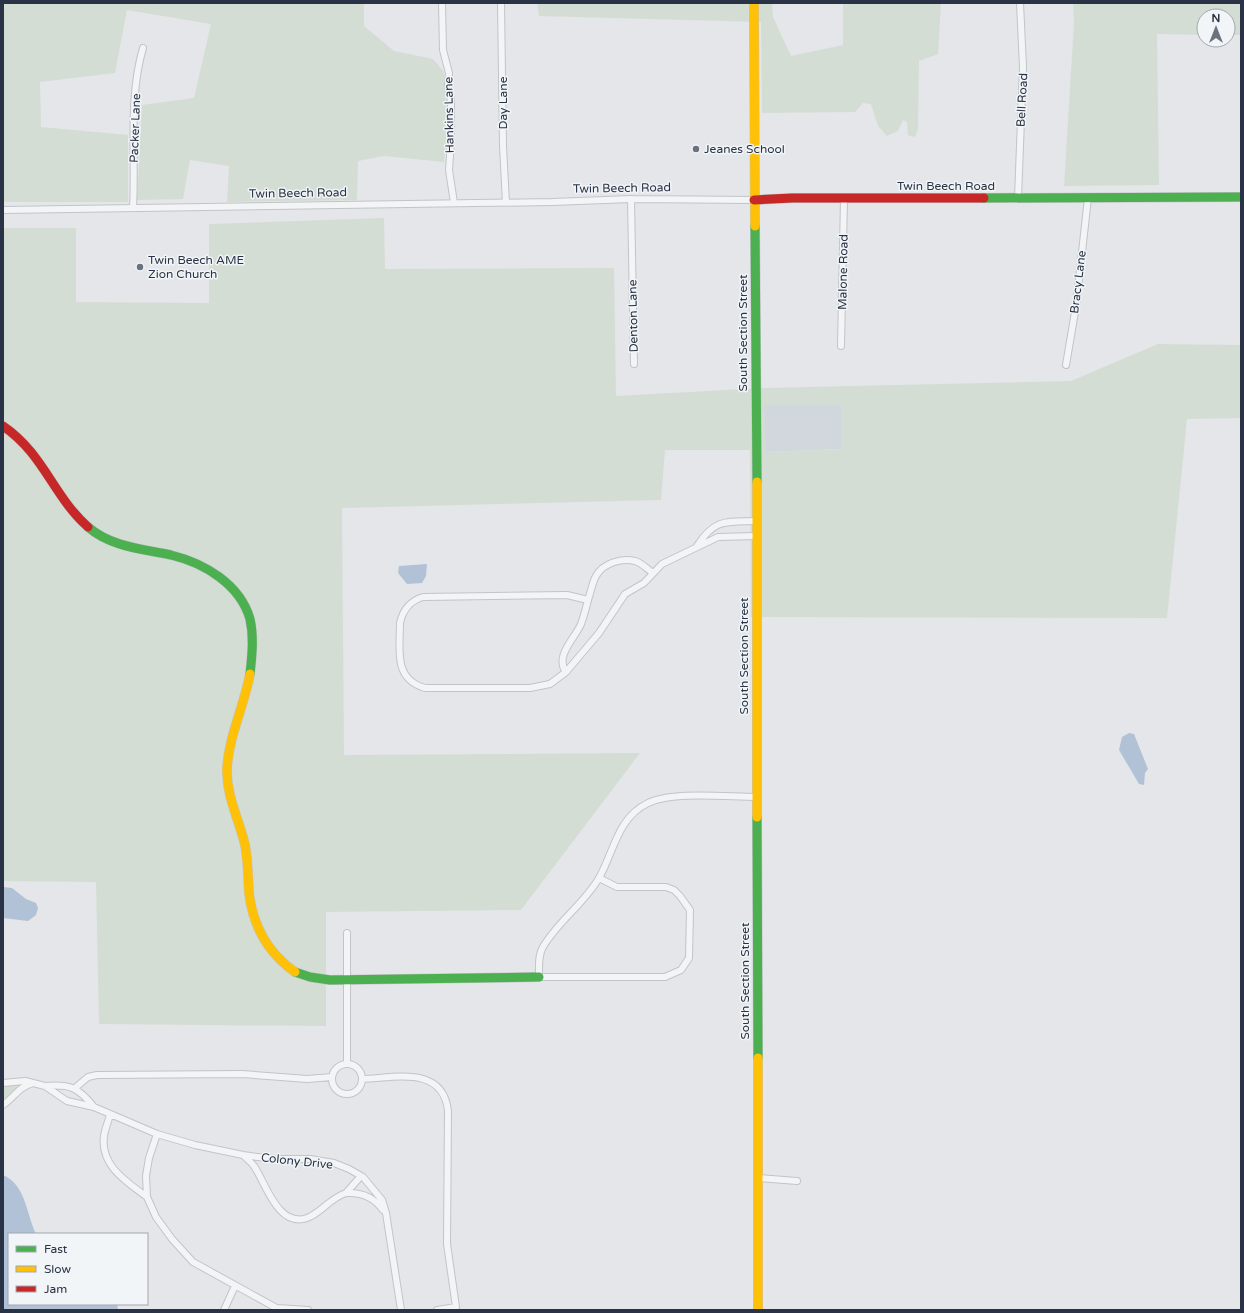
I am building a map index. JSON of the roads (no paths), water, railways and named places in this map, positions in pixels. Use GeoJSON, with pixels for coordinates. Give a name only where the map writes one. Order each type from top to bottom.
{"type":"FeatureCollection","features":[{"type":"Feature","properties":{"kind":"street","name":"Hankins Lane"},"geometry":{"type":"LineString","coordinates":[[442,3],[443,50],[449,73],[448,85],[451,102],[449,170],[454,203]]}},
{"type":"Feature","properties":{"kind":"street","name":"Day Lane"},"geometry":{"type":"LineString","coordinates":[[500,3],[503,146],[506,203]]}},
{"type":"Feature","properties":{"kind":"street","name":"South Section Street"},"geometry":{"type":"LineString","coordinates":[[754,3],[757,521],[756,797],[758,1310]]}},
{"type":"Feature","properties":{"kind":"street","name":"Bell Road"},"geometry":{"type":"LineString","coordinates":[[1018,198],[1023,67],[1020,3]]}},
{"type":"Feature","properties":{"kind":"street","name":"Packer Lane"},"geometry":{"type":"LineString","coordinates":[[132,208],[136,90],[139,62],[143,48]]}},
{"type":"Feature","properties":{"kind":"street","name":"Twin Beech Road"},"geometry":{"type":"LineString","coordinates":[[3,210],[506,203],[631,199],[754,200],[1241,197]]}},
{"type":"Feature","properties":{"kind":"street","name":"Bracy Lane"},"geometry":{"type":"LineString","coordinates":[[1066,365],[1076,306],[1088,198]]}},
{"type":"Feature","properties":{"kind":"street","name":"Denton Lane"},"geometry":{"type":"LineString","coordinates":[[631,199],[634,364]]}},
{"type":"Feature","properties":{"kind":"street","name":"Malone Road"},"geometry":{"type":"LineString","coordinates":[[841,346],[844,199]]}},
{"type":"Feature","properties":{"kind":"street"},"geometry":{"type":"LineString","coordinates":[[3,426],[20,437],[72,513],[93,530],[118,543],[181,556],[204,565],[226,582],[244,604],[251,630],[254,657],[230,751],[226,774],[231,804],[245,845],[249,901],[253,916],[262,938],[293,971],[311,978],[347,979],[665,977],[681,970],[689,958],[690,910],[680,896],[674,890],[666,887],[617,887],[599,878]]}},
{"type":"Feature","properties":{"kind":"street"},"geometry":{"type":"LineString","coordinates":[[697,546],[707,531],[718,524],[757,521]]}},
{"type":"Feature","properties":{"kind":"street"},"geometry":{"type":"LineString","coordinates":[[588,600],[567,595],[423,597],[410,603],[401,616],[400,666],[406,677],[419,687],[425,688],[530,688],[550,684],[566,672],[599,633],[625,594],[644,582],[662,564],[718,537],[756,536]]}},
{"type":"Feature","properties":{"kind":"street"},"geometry":{"type":"LineString","coordinates":[[566,672],[564,666],[568,644],[581,624],[596,575],[602,568],[617,561],[634,561],[642,564],[653,573]]}},
{"type":"Feature","properties":{"kind":"street"},"geometry":{"type":"LineString","coordinates":[[539,977],[542,948],[579,906],[599,878],[626,822],[633,813],[648,803],[673,796],[756,797]]}},
{"type":"Feature","properties":{"kind":"street"},"geometry":{"type":"LineString","coordinates":[[346,1064],[347,933]]}},
{"type":"Feature","properties":{"kind":"street"},"geometry":{"type":"LineString","coordinates":[[346,1064],[355,1066],[359,1070],[362,1079],[356,1091],[347,1094],[334,1087],[332,1078],[338,1067],[346,1064]]}},
{"type":"Feature","properties":{"kind":"street"},"geometry":{"type":"LineString","coordinates":[[75,1088],[88,1077],[97,1075],[242,1074],[307,1079],[332,1078]]}},
{"type":"Feature","properties":{"kind":"street"},"geometry":{"type":"LineString","coordinates":[[362,1079],[420,1078],[432,1081],[446,1098],[448,1111],[447,1244],[456,1307],[437,1310]]}},
{"type":"Feature","properties":{"kind":"street","name":"Colony Drive"},"geometry":{"type":"LineString","coordinates":[[3,1083],[15,1081],[45,1086],[67,1085],[75,1088],[85,1095],[94,1107]]}},
{"type":"Feature","properties":{"kind":"street"},"geometry":{"type":"LineString","coordinates":[[3,1105],[12,1098],[20,1088],[33,1083]]}},
{"type":"Feature","properties":{"kind":"street","name":"Colony Drive"},"geometry":{"type":"LineString","coordinates":[[45,1086],[68,1101],[94,1107],[157,1134],[195,1145],[243,1155],[273,1159],[310,1159],[334,1163],[361,1176],[375,1190],[382,1200],[386,1213],[401,1310]]}},
{"type":"Feature","properties":{"kind":"street"},"geometry":{"type":"LineString","coordinates":[[110,1115],[104,1136],[104,1149],[109,1163],[120,1176],[147,1198]]}},
{"type":"Feature","properties":{"kind":"street"},"geometry":{"type":"LineString","coordinates":[[157,1134],[146,1176],[147,1198],[156,1217],[172,1239],[193,1262],[279,1309],[308,1310]]}},
{"type":"Feature","properties":{"kind":"street"},"geometry":{"type":"LineString","coordinates":[[243,1155],[253,1165],[278,1209],[285,1216],[292,1219],[307,1218],[336,1197],[346,1193],[356,1192],[367,1196],[379,1204],[386,1213]]}},
{"type":"Feature","properties":{"kind":"street"},"geometry":{"type":"LineString","coordinates":[[346,1193],[361,1176]]}},
{"type":"Feature","properties":{"kind":"street"},"geometry":{"type":"LineString","coordinates":[[758,1178],[797,1181]]}},
{"type":"Feature","properties":{"kind":"street"},"geometry":{"type":"LineString","coordinates":[[224,1310],[235,1286]]}},
{"type":"Feature","properties":{"kind":"water"},"geometry":{"type":"Polygon","coordinates":[[[427,564],[426,576],[422,583],[407,584],[398,573],[399,566],[427,564]]]}},
{"type":"Feature","properties":{"kind":"water"},"geometry":{"type":"Polygon","coordinates":[[[1129,733],[1134,734],[1148,769],[1145,773],[1144,785],[1139,784],[1119,750],[1122,737],[1129,733]]]}},
{"type":"Feature","properties":{"kind":"water"},"geometry":{"type":"Polygon","coordinates":[[[3,887],[12,888],[26,899],[36,903],[38,908],[36,915],[28,921],[3,918],[3,887]]]}},
{"type":"Feature","properties":{"kind":"water"},"geometry":{"type":"Polygon","coordinates":[[[3,1175],[16,1185],[21,1193],[36,1233],[8,1233],[8,1305],[117,1305],[118,1310],[3,1310],[3,1175]]]}},
{"type":"Feature","properties":{"kind":"place","name":"Jeanes School"},"geometry":{"type":"Point","coordinates":[696,149]}},
{"type":"Feature","properties":{"kind":"place","name":"Twin Beech AME Zion Church"},"geometry":{"type":"Point","coordinates":[140,267]}}]}
